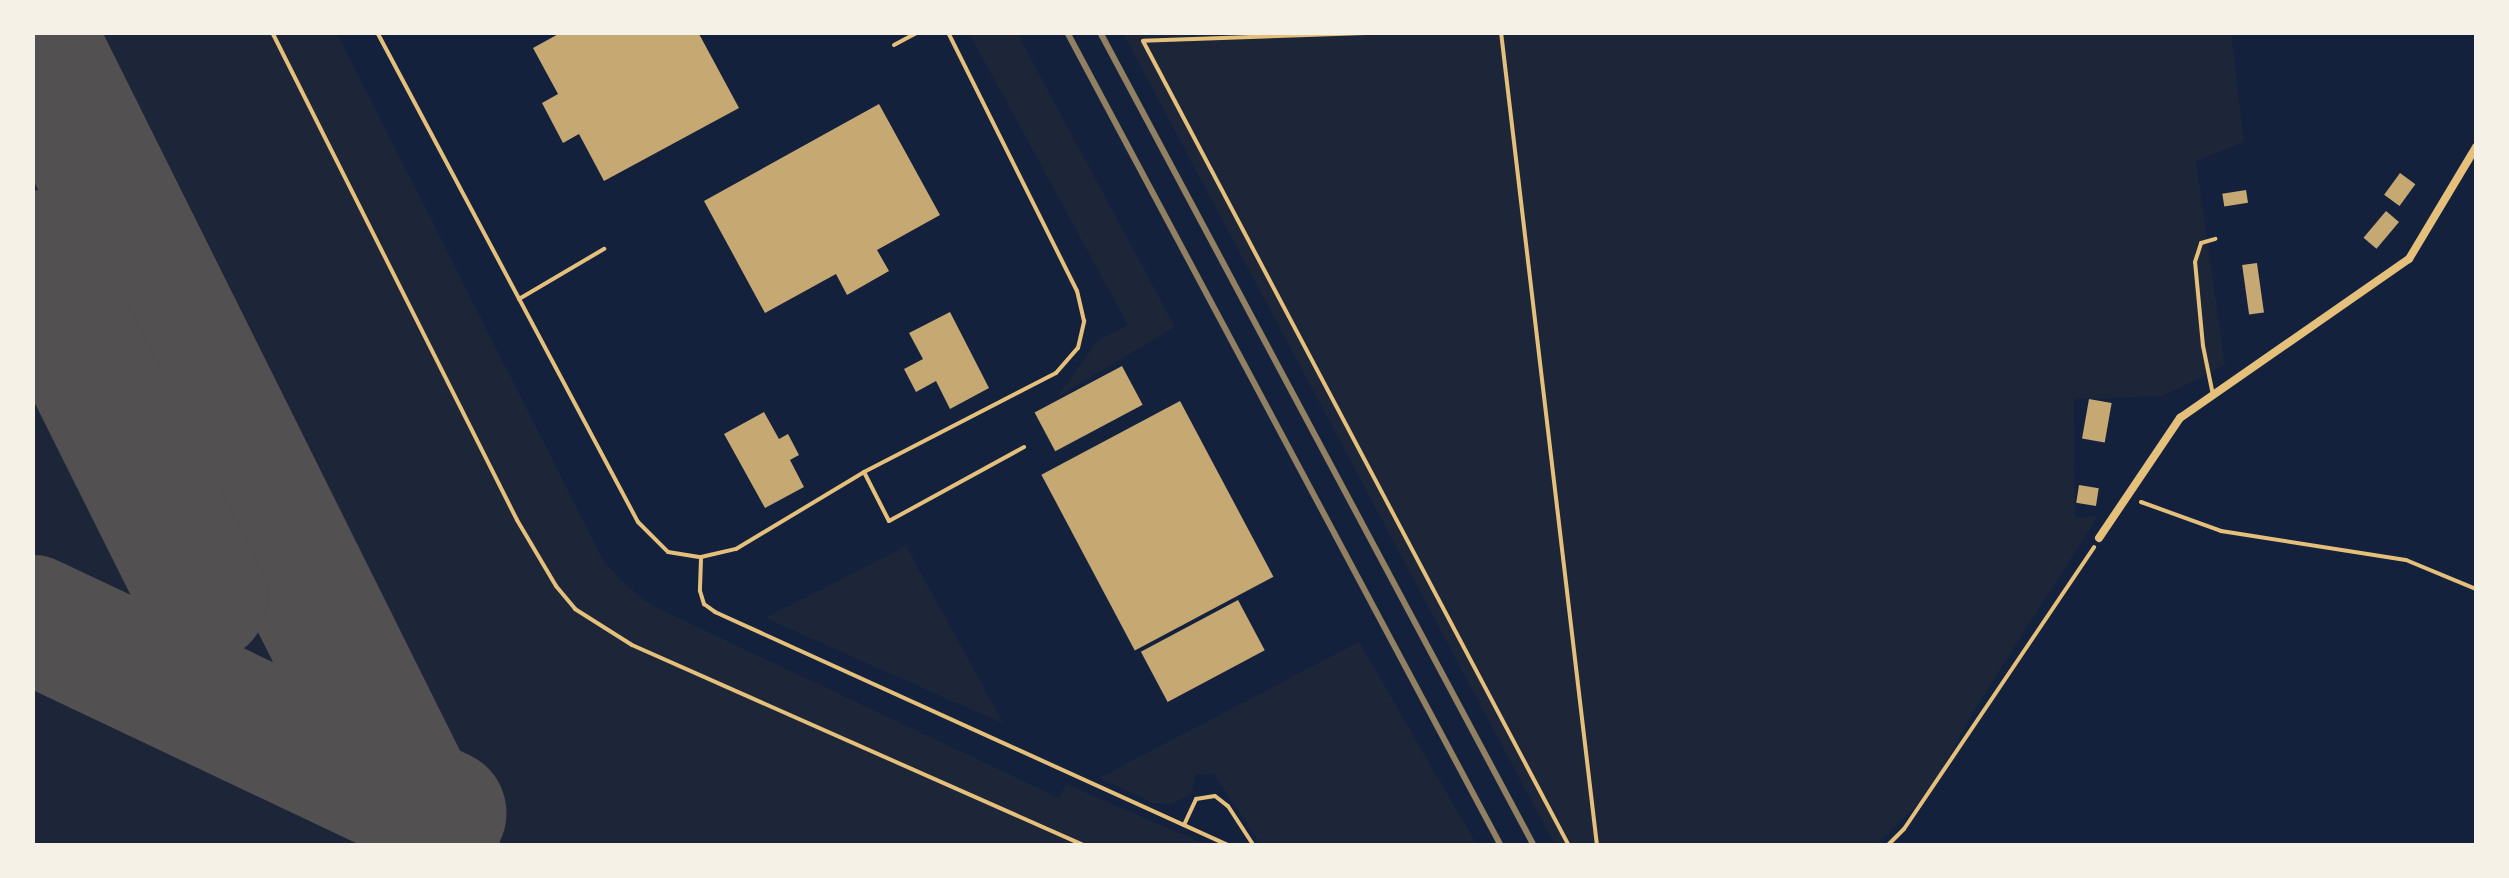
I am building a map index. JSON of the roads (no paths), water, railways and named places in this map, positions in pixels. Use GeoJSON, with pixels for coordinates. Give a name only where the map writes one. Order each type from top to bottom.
{"type":"FeatureCollection","features":[{"type":"Feature","properties":{"kind":"street"},"geometry":{"type":"LineString","coordinates":[[2099,538],[2180,418],[2408,260],[2476,146]]}},
{"type":"Feature","properties":{"kind":"lane"},"geometry":{"type":"LineString","coordinates":[[377,32],[638,522],[668,552],[702,556],[736,549],[864,472],[1056,373],[1078,348],[1084,321],[1077,291],[948,32]]}},
{"type":"Feature","properties":{"kind":"lane"},"geometry":{"type":"LineString","coordinates":[[894,45],[918,32]]}},
{"type":"Feature","properties":{"kind":"lane"},"geometry":{"type":"LineString","coordinates":[[2213,395],[2202,346],[2195,262],[2201,243],[2215,239]]}},
{"type":"Feature","properties":{"kind":"lane"},"geometry":{"type":"LineString","coordinates":[[519,299],[604,250]]}},
{"type":"Feature","properties":{"kind":"lane"},"geometry":{"type":"LineString","coordinates":[[864,472],[889,521],[1024,447]]}},
{"type":"Feature","properties":{"kind":"lane"},"geometry":{"type":"LineString","coordinates":[[702,556],[700,592],[704,604],[715,612],[1230,846]]}},
{"type":"Feature","properties":{"kind":"lane"},"geometry":{"type":"LineString","coordinates":[[1184,825],[1196,799],[1215,796],[1228,806],[1254,846]]}},
{"type":"Feature","properties":{"kind":"railway"},"geometry":{"type":"LineString","coordinates":[[1067,32],[1501,846]]}},
{"type":"Feature","properties":{"kind":"railway"},"geometry":{"type":"LineString","coordinates":[[1100,32],[1534,846]]}}]}
